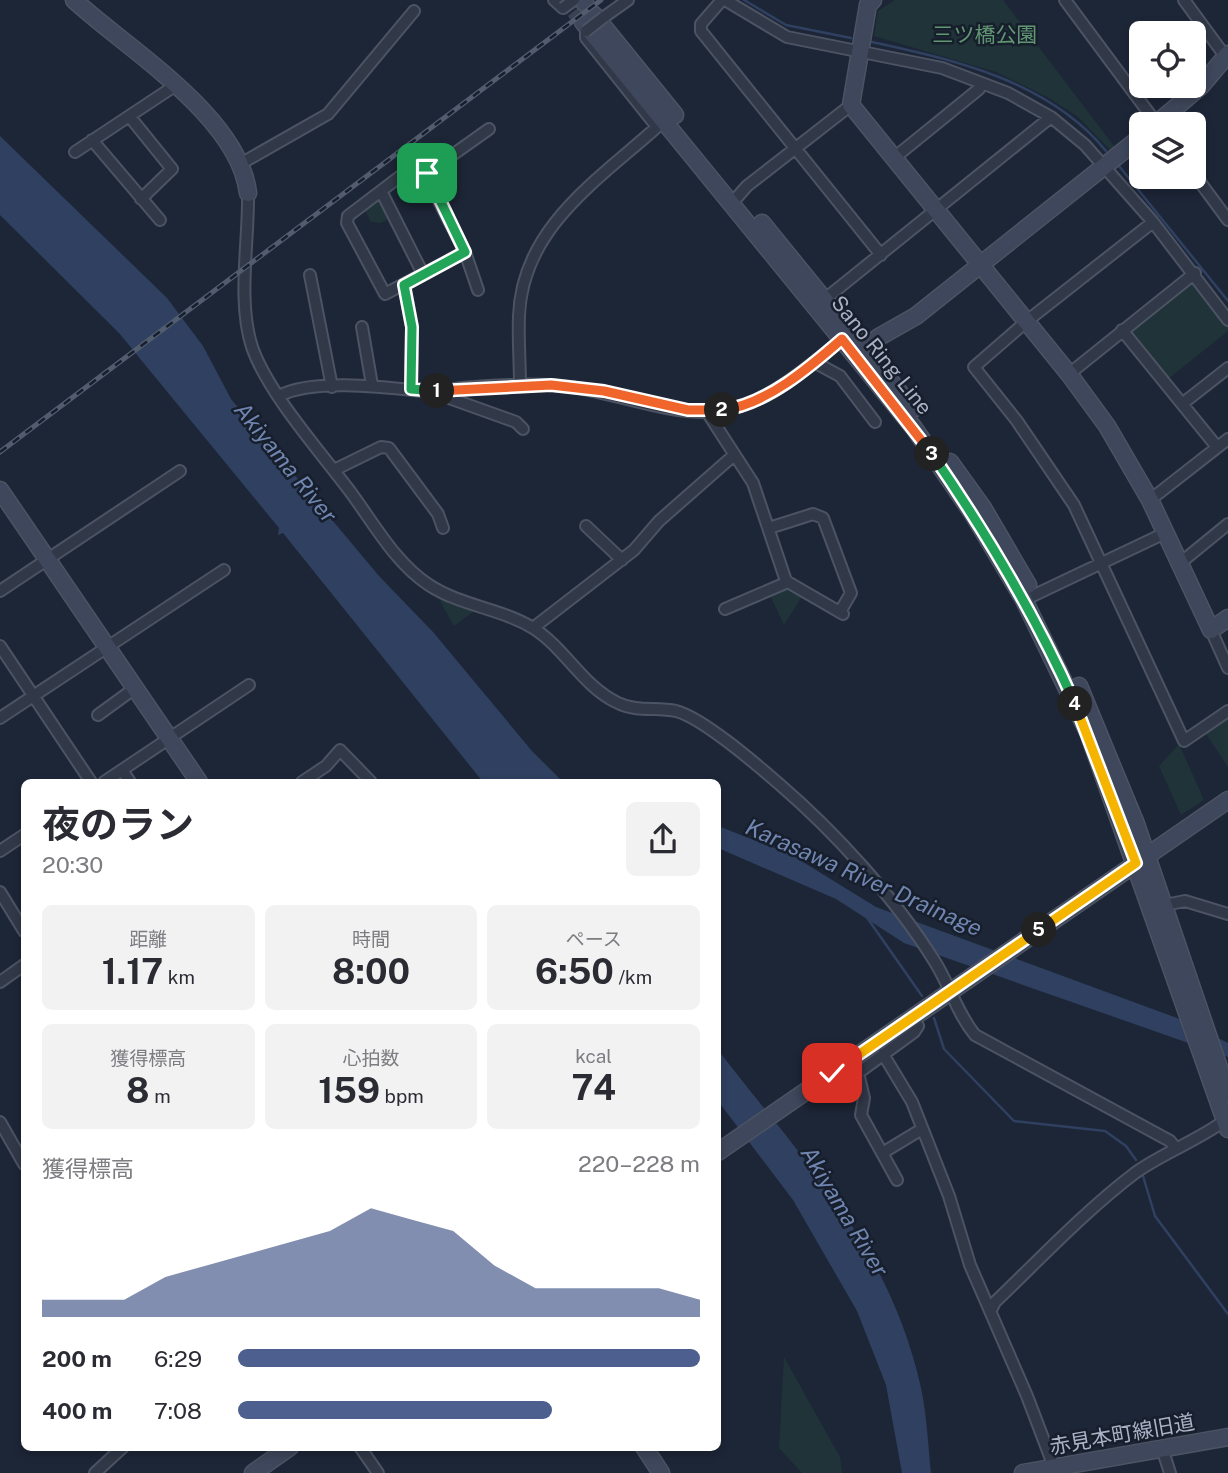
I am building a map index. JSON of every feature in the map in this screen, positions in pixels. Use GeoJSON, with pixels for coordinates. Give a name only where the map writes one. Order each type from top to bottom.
{"type":"FeatureCollection","features":[{"type":"Feature","properties":{"kind":"main road"},"geometry":{"type":"LineString","coordinates":[[74,0],[137,49],[176,85],[242,163],[248,192]]}},
{"type":"Feature","properties":{"kind":"main road"},"geometry":{"type":"LineString","coordinates":[[868,2],[851,104],[1027,321],[1107,426],[1150,500],[1211,630],[1228,618]]}},
{"type":"Feature","properties":{"kind":"main road","name":"Sano Ring Line"},"geometry":{"type":"LineString","coordinates":[[581,11],[860,352],[1029,598],[1142,859]]}},
{"type":"Feature","properties":{"kind":"main road"},"geometry":{"type":"LineString","coordinates":[[1171,112],[1201,86],[1227,57]]}},
{"type":"Feature","properties":{"kind":"main road"},"geometry":{"type":"LineString","coordinates":[[860,352],[916,316],[1129,146]]}},
{"type":"Feature","properties":{"kind":"main road","name":"Sano Ring Line"},"geometry":{"type":"LineString","coordinates":[[736,199],[825,299],[847,335]]}},
{"type":"Feature","properties":{"kind":"main road"},"geometry":{"type":"LineString","coordinates":[[0,490],[197,779]]}},
{"type":"Feature","properties":{"kind":"main road"},"geometry":{"type":"LineString","coordinates":[[721,1150],[1228,800]]}},
{"type":"Feature","properties":{"kind":"main road"},"geometry":{"type":"LineString","coordinates":[[1142,859],[1165,905],[1197,1021]]}},
{"type":"Feature","properties":{"kind":"main road"},"geometry":{"type":"LineString","coordinates":[[1142,859],[1210,1060],[1227,1122]]}},
{"type":"Feature","properties":{"kind":"main road"},"geometry":{"type":"LineString","coordinates":[[1210,1060],[1228,1094]]}},
{"type":"Feature","properties":{"kind":"main road","name":"赤見本町線旧道"},"geometry":{"type":"LineString","coordinates":[[1023,1473],[1228,1437]]}},
{"type":"Feature","properties":{"kind":"main road"},"geometry":{"type":"LineString","coordinates":[[253,1473],[284,1451]]}},
{"type":"Feature","properties":{"kind":"main road"},"geometry":{"type":"LineString","coordinates":[[647,1451],[661,1473]]}},
{"type":"Feature","properties":{"kind":"street"},"geometry":{"type":"LineString","coordinates":[[554,0],[581,11],[628,0]]}},
{"type":"Feature","properties":{"kind":"street"},"geometry":{"type":"LineString","coordinates":[[881,255],[701,31],[701,24],[723,0],[787,37],[942,68],[1008,93],[1051,117],[1071,131],[1153,222],[1228,320]]}},
{"type":"Feature","properties":{"kind":"street"},"geometry":{"type":"LineString","coordinates":[[1065,0],[1148,112]]}},
{"type":"Feature","properties":{"kind":"street"},"geometry":{"type":"LineString","coordinates":[[1184,0],[1227,57]]}},
{"type":"Feature","properties":{"kind":"street"},"geometry":{"type":"LineString","coordinates":[[242,163],[328,114],[414,11]]}},
{"type":"Feature","properties":{"kind":"street"},"geometry":{"type":"LineString","coordinates":[[520,386],[519,314],[529,272],[542,237],[561,212],[657,127],[605,65],[586,37],[581,11]]}},
{"type":"Feature","properties":{"kind":"street"},"geometry":{"type":"LineString","coordinates":[[894,158],[979,89],[982,83]]}},
{"type":"Feature","properties":{"kind":"street"},"geometry":{"type":"LineString","coordinates":[[75,152],[176,85]]}},
{"type":"Feature","properties":{"kind":"street"},"geometry":{"type":"LineString","coordinates":[[736,199],[794,148],[851,104]]}},
{"type":"Feature","properties":{"kind":"street"},"geometry":{"type":"LineString","coordinates":[[130,117],[172,166],[141,199]]}},
{"type":"Feature","properties":{"kind":"street"},"geometry":{"type":"LineString","coordinates":[[825,299],[1051,117]]}},
{"type":"Feature","properties":{"kind":"street"},"geometry":{"type":"LineString","coordinates":[[427,173],[489,129]]}},
{"type":"Feature","properties":{"kind":"street"},"geometry":{"type":"LineString","coordinates":[[92,140],[160,220]]}},
{"type":"Feature","properties":{"kind":"street"},"geometry":{"type":"LineString","coordinates":[[465,252],[385,294],[347,223],[348,216],[419,162],[427,173],[465,252],[478,290]]}},
{"type":"Feature","properties":{"kind":"street"},"geometry":{"type":"LineString","coordinates":[[1205,189],[1228,220]]}},
{"type":"Feature","properties":{"kind":"street"},"geometry":{"type":"LineString","coordinates":[[381,191],[423,274]]}},
{"type":"Feature","properties":{"kind":"street"},"geometry":{"type":"LineString","coordinates":[[248,192],[245,311],[252,346],[279,396],[418,578],[443,594],[502,612],[533,628],[551,641],[597,689],[617,703],[635,709],[676,711],[695,719],[780,785],[876,881],[934,961],[960,1015],[975,1035],[1170,1141],[1175,1147]]}},
{"type":"Feature","properties":{"kind":"street"},"geometry":{"type":"LineString","coordinates":[[1153,222],[1027,321],[974,368],[1055,474],[1102,562],[1184,741],[1228,712]]}},
{"type":"Feature","properties":{"kind":"street"},"geometry":{"type":"LineString","coordinates":[[1069,374],[1195,274]]}},
{"type":"Feature","properties":{"kind":"street"},"geometry":{"type":"LineString","coordinates":[[310,275],[332,387]]}},
{"type":"Feature","properties":{"kind":"street"},"geometry":{"type":"LineString","coordinates":[[404,285],[412,327],[411,389]]}},
{"type":"Feature","properties":{"kind":"street"},"geometry":{"type":"LineString","coordinates":[[362,327],[372,385]]}},
{"type":"Feature","properties":{"kind":"street"},"geometry":{"type":"LineString","coordinates":[[1122,330],[1217,447]]}},
{"type":"Feature","properties":{"kind":"street"},"geometry":{"type":"LineString","coordinates":[[279,396],[296,390],[372,385],[442,391],[520,386],[579,387],[707,412],[746,404],[814,362],[847,335]]}},
{"type":"Feature","properties":{"kind":"street"},"geometry":{"type":"LineString","coordinates":[[814,362],[840,376],[875,422]]}},
{"type":"Feature","properties":{"kind":"street"},"geometry":{"type":"LineString","coordinates":[[1182,404],[1228,368]]}},
{"type":"Feature","properties":{"kind":"street"},"geometry":{"type":"LineString","coordinates":[[442,391],[449,398],[516,422],[523,429]]}},
{"type":"Feature","properties":{"kind":"street"},"geometry":{"type":"LineString","coordinates":[[707,412],[733,456],[753,482],[769,528],[788,582],[841,613],[851,593],[823,518],[813,514],[769,528]]}},
{"type":"Feature","properties":{"kind":"street"},"geometry":{"type":"LineString","coordinates":[[1150,500],[1228,439]]}},
{"type":"Feature","properties":{"kind":"street"},"geometry":{"type":"LineString","coordinates":[[334,470],[381,447],[389,448],[438,514],[443,528]]}},
{"type":"Feature","properties":{"kind":"street"},"geometry":{"type":"LineString","coordinates":[[533,628],[622,560],[659,521],[733,456]]}},
{"type":"Feature","properties":{"kind":"street"},"geometry":{"type":"LineString","coordinates":[[0,591],[180,471]]}},
{"type":"Feature","properties":{"kind":"street"},"geometry":{"type":"LineString","coordinates":[[1179,564],[1228,524]]}},
{"type":"Feature","properties":{"kind":"street"},"geometry":{"type":"LineString","coordinates":[[586,526],[622,560]]}},
{"type":"Feature","properties":{"kind":"street"},"geometry":{"type":"LineString","coordinates":[[1029,598],[1165,533]]}},
{"type":"Feature","properties":{"kind":"street"},"geometry":{"type":"LineString","coordinates":[[0,718],[224,570]]}},
{"type":"Feature","properties":{"kind":"street"},"geometry":{"type":"LineString","coordinates":[[725,609],[788,582]]}},
{"type":"Feature","properties":{"kind":"street"},"geometry":{"type":"LineString","coordinates":[[1211,630],[1228,668]]}},
{"type":"Feature","properties":{"kind":"street"},"geometry":{"type":"LineString","coordinates":[[0,646],[89,779]]}},
{"type":"Feature","properties":{"kind":"street"},"geometry":{"type":"LineString","coordinates":[[108,779],[249,685]]}},
{"type":"Feature","properties":{"kind":"street"},"geometry":{"type":"LineString","coordinates":[[97,715],[135,688]]}},
{"type":"Feature","properties":{"kind":"street"},"geometry":{"type":"LineString","coordinates":[[306,779],[326,766],[340,750],[368,779]]}},
{"type":"Feature","properties":{"kind":"street"},"geometry":{"type":"LineString","coordinates":[[122,770],[128,779]]}},
{"type":"Feature","properties":{"kind":"street"},"geometry":{"type":"LineString","coordinates":[[0,851],[21,837]]}},
{"type":"Feature","properties":{"kind":"street"},"geometry":{"type":"LineString","coordinates":[[0,892],[21,926]]}},
{"type":"Feature","properties":{"kind":"street"},"geometry":{"type":"LineString","coordinates":[[1165,905],[1185,901],[1228,914]]}},
{"type":"Feature","properties":{"kind":"street"},"geometry":{"type":"LineString","coordinates":[[0,982],[21,967]]}},
{"type":"Feature","properties":{"kind":"street"},"geometry":{"type":"LineString","coordinates":[[897,1180],[884,1152],[861,1115],[864,1098],[858,1073],[916,1030],[918,1026],[912,1017]]}},
{"type":"Feature","properties":{"kind":"street"},"geometry":{"type":"LineString","coordinates":[[883,1054],[901,1081],[922,1129],[949,1196],[970,1265],[991,1310],[1054,1467]]}},
{"type":"Feature","properties":{"kind":"street"},"geometry":{"type":"LineString","coordinates":[[0,1122],[21,1159]]}},
{"type":"Feature","properties":{"kind":"street"},"geometry":{"type":"LineString","coordinates":[[991,1310],[995,1302],[1134,1174],[1175,1147],[1227,1122]]}},
{"type":"Feature","properties":{"kind":"street"},"geometry":{"type":"LineString","coordinates":[[884,1152],[922,1129]]}},
{"type":"Feature","properties":{"kind":"street"},"geometry":{"type":"LineString","coordinates":[[1162,1448],[1170,1473]]}},
{"type":"Feature","properties":{"kind":"street"},"geometry":{"type":"LineString","coordinates":[[95,1473],[120,1451]]}},
{"type":"Feature","properties":{"kind":"street"},"geometry":{"type":"LineString","coordinates":[[363,1451],[378,1473]]}},
{"type":"Feature","properties":{"kind":"green space","name":"三ツ橋公園"},"geometry":{"type":"Polygon","coordinates":[[[895,0],[1003,0],[1117,150],[1113,153],[1077,116],[1047,97],[996,72],[874,36],[878,11],[895,0]]]}},
{"type":"Feature","properties":{"kind":"green space"},"geometry":{"type":"Polygon","coordinates":[[[379,197],[388,219],[381,223],[371,222],[363,207],[379,197]]]}},
{"type":"Feature","properties":{"kind":"green space"},"geometry":{"type":"Polygon","coordinates":[[[1195,282],[1228,326],[1228,331],[1168,379],[1132,336],[1133,328],[1188,283],[1195,282]]]}},
{"type":"Feature","properties":{"kind":"green space"},"geometry":{"type":"Polygon","coordinates":[[[788,587],[803,595],[784,625],[769,593],[788,587]]]}},
{"type":"Feature","properties":{"kind":"green space"},"geometry":{"type":"Polygon","coordinates":[[[443,598],[474,611],[454,626],[440,601],[443,598]]]}},
{"type":"Feature","properties":{"kind":"green space"},"geometry":{"type":"Polygon","coordinates":[[[1228,718],[1228,767],[1206,734],[1228,718]]]}},
{"type":"Feature","properties":{"kind":"green space"},"geometry":{"type":"Polygon","coordinates":[[[1179,744],[1204,800],[1181,815],[1159,766],[1179,744]]]}},
{"type":"Feature","properties":{"kind":"green space"},"geometry":{"type":"Polygon","coordinates":[[[784,1357],[840,1457],[842,1473],[802,1473],[779,1448],[784,1357]]]}},
{"type":"Feature","properties":{"kind":"water"},"geometry":{"type":"Polygon","coordinates":[[[0,136],[167,298],[203,346],[231,399],[379,576],[433,632],[532,751],[560,779],[481,779],[283,533],[278,535],[279,528],[119,333],[0,215],[0,136]]]}},
{"type":"Feature","properties":{"kind":"water"},"geometry":{"type":"Polygon","coordinates":[[[721,827],[790,854],[876,907],[1177,1018],[1228,1043],[1228,1057],[904,943],[836,899],[721,849],[721,827]]]}},
{"type":"Feature","properties":{"kind":"water"},"geometry":{"type":"Polygon","coordinates":[[[721,1054],[839,1207],[888,1291],[907,1337],[921,1388],[931,1473],[902,1473],[886,1385],[857,1311],[793,1200],[721,1105],[721,1054]]]}},
{"type":"Feature","properties":{"kind":"waterway"},"geometry":{"type":"LineString","coordinates":[[744,0],[786,25],[851,38]]}},
{"type":"Feature","properties":{"kind":"waterway"},"geometry":{"type":"LineString","coordinates":[[872,42],[967,66],[1029,90],[1083,127],[1106,151]]}},
{"type":"Feature","properties":{"kind":"waterway"},"geometry":{"type":"LineString","coordinates":[[1119,166],[1228,301]]}},
{"type":"Feature","properties":{"kind":"waterway"},"geometry":{"type":"LineString","coordinates":[[868,919],[922,996]]}},
{"type":"Feature","properties":{"kind":"waterway"},"geometry":{"type":"LineString","coordinates":[[934,1018],[944,1049],[1014,1121],[1105,1131],[1126,1146],[1136,1160]]}},
{"type":"Feature","properties":{"kind":"waterway"},"geometry":{"type":"LineString","coordinates":[[1143,1176],[1155,1216],[1228,1314]]}},
{"type":"Feature","properties":{"kind":"tunnel"},"geometry":{"type":"LineString","coordinates":[[574,11],[583,22]]}},
{"type":"Feature","properties":{"kind":"railway"},"geometry":{"type":"LineString","coordinates":[[0,452],[601,0]]}},
{"type":"Feature","properties":{"kind":"route"},"geometry":{"type":"LineString","coordinates":[[427,173],[465,252],[404,285],[409,299],[412,327],[411,389],[442,391],[472,387],[551,385],[604,391],[688,410],[728,410],[746,404],[800,373],[842,339],[914,428],[973,514],[1024,600],[1062,674],[1088,732],[1136,863],[832,1073]]}},
{"type":"Feature","properties":{"kind":"water label","name":"Akiyama River"},"geometry":{"type":"Point","coordinates":[286,462]}},
{"type":"Feature","properties":{"kind":"water label","name":"Karasawa River Drainage"},"geometry":{"type":"Point","coordinates":[864,877]}},
{"type":"Feature","properties":{"kind":"water label","name":"Akiyama River"},"geometry":{"type":"Point","coordinates":[845,1211]}}]}
